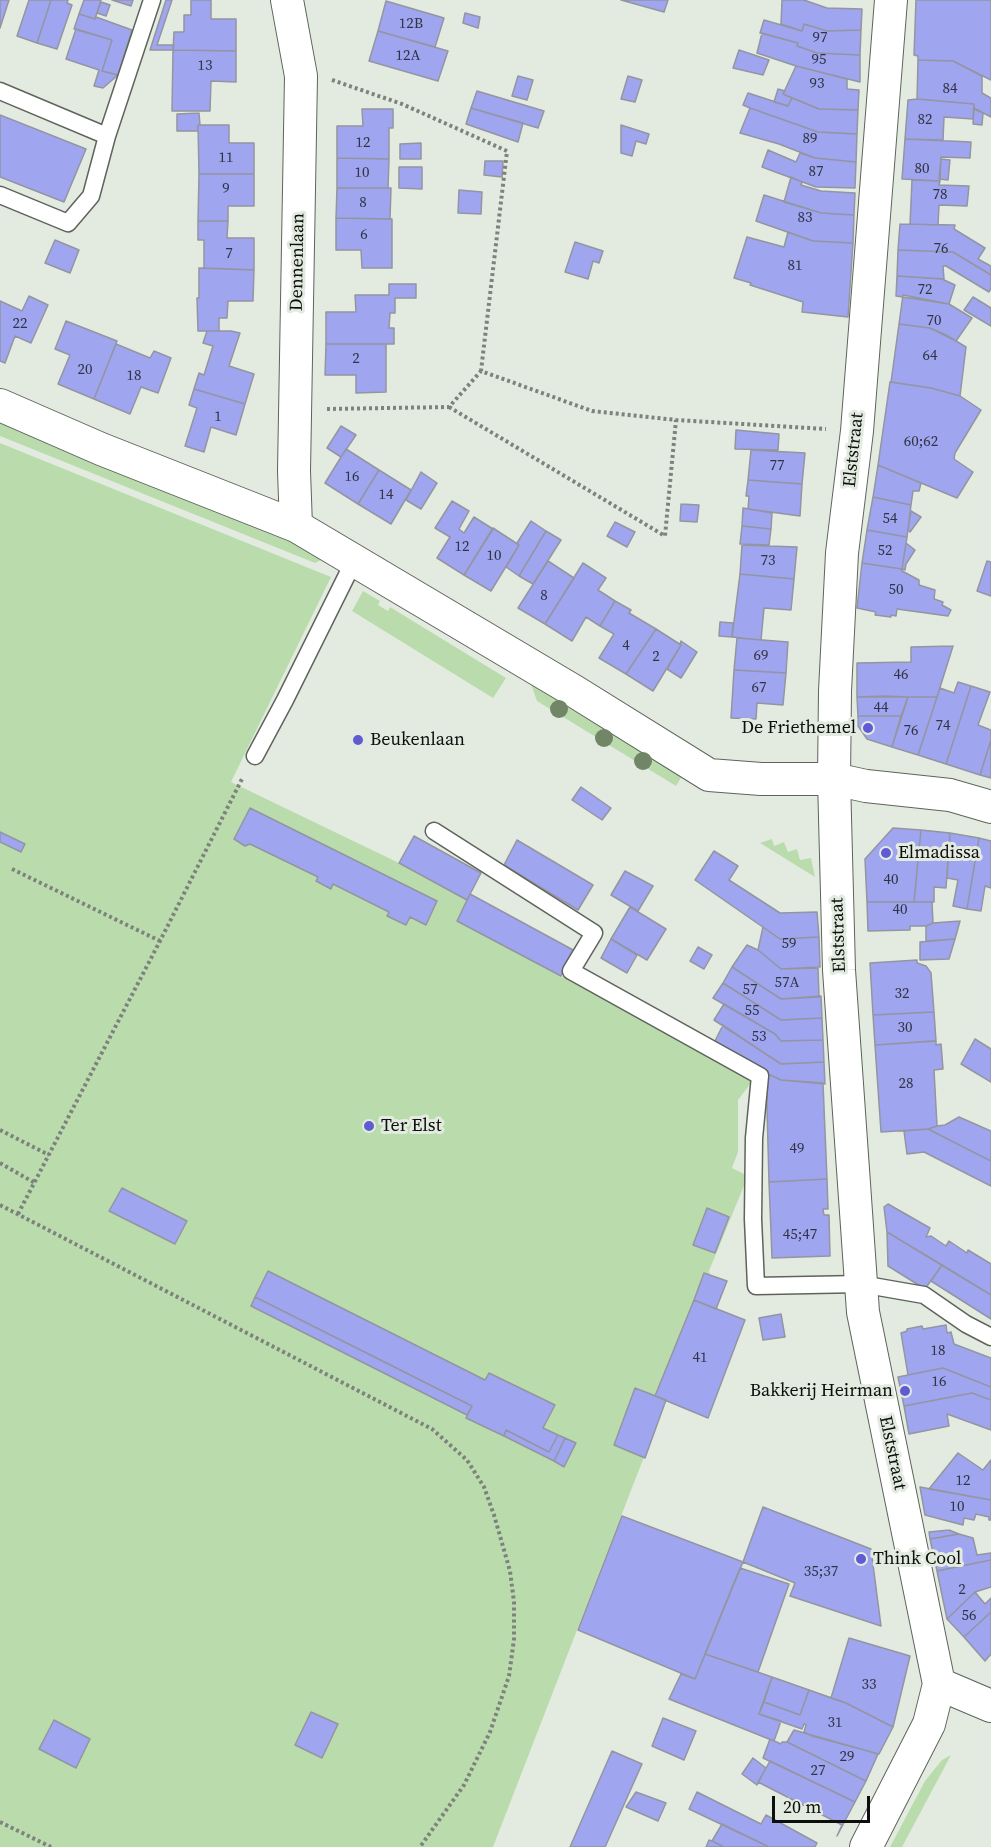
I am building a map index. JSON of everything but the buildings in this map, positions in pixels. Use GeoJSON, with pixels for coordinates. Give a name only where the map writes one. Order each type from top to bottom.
{"type":"FeatureCollection","features":[{"type":"Feature","properties":{"kind":"street","name":"Dennenlaan"},"geometry":{"type":"LineString","coordinates":[[286,0],[301,76],[294,471],[296,526]]}},
{"type":"Feature","properties":{"kind":"street","name":"Elststraat"},"geometry":{"type":"LineString","coordinates":[[866,1847],[929,1724],[939,1684],[863,1312],[840,970],[834,779],[835,691],[842,553],[857,431],[891,0]]}},
{"type":"Feature","properties":{"kind":"street"},"geometry":{"type":"LineString","coordinates":[[0,405],[296,526],[709,775],[761,779],[834,779],[866,786],[950,795],[991,807]]}},
{"type":"Feature","properties":{"kind":"street"},"geometry":{"type":"LineString","coordinates":[[939,1684],[991,1706]]}},
{"type":"Feature","properties":{"kind":"lane"},"geometry":{"type":"LineString","coordinates":[[0,195],[68,223],[91,196],[106,136],[152,0]]}},
{"type":"Feature","properties":{"kind":"lane"},"geometry":{"type":"LineString","coordinates":[[0,91],[106,136]]}},
{"type":"Feature","properties":{"kind":"lane"},"geometry":{"type":"LineString","coordinates":[[255,756],[354,561]]}},
{"type":"Feature","properties":{"kind":"lane"},"geometry":{"type":"LineString","coordinates":[[434,831],[594,933],[571,971],[760,1076],[754,1138],[753,1219],[756,1286],[861,1284],[924,1295],[966,1324],[991,1337]]}},
{"type":"Feature","properties":{"kind":"path"},"geometry":{"type":"LineString","coordinates":[[300,69],[402,104],[507,151],[481,371],[449,407]]}},
{"type":"Feature","properties":{"kind":"path"},"geometry":{"type":"LineString","coordinates":[[481,371],[592,411],[676,420],[857,431]]}},
{"type":"Feature","properties":{"kind":"path"},"geometry":{"type":"LineString","coordinates":[[295,409],[449,407],[666,536],[676,420]]}},
{"type":"Feature","properties":{"kind":"path"},"geometry":{"type":"LineString","coordinates":[[18,1214],[255,756]]}},
{"type":"Feature","properties":{"kind":"path"},"geometry":{"type":"LineString","coordinates":[[12,869],[160,941]]}},
{"type":"Feature","properties":{"kind":"path"},"geometry":{"type":"LineString","coordinates":[[0,1130],[49,1155]]}},
{"type":"Feature","properties":{"kind":"path"},"geometry":{"type":"LineString","coordinates":[[0,1163],[35,1183]]}},
{"type":"Feature","properties":{"kind":"path"},"geometry":{"type":"LineString","coordinates":[[0,1205],[432,1429],[467,1460],[484,1487],[491,1505],[510,1571],[514,1602],[514,1629],[509,1676],[490,1732],[464,1785],[420,1847]]}},
{"type":"Feature","properties":{"kind":"path"},"geometry":{"type":"LineString","coordinates":[[0,1822],[51,1847]]}},
{"type":"Feature","properties":{"kind":"green space"},"geometry":{"type":"Polygon","coordinates":[[[0,420],[298,541],[325,558],[315,563],[0,436],[0,420]]]}},
{"type":"Feature","properties":{"kind":"green space","name":"Ter Elst"},"geometry":{"type":"Polygon","coordinates":[[[0,443],[331,577],[231,782],[399,863],[467,900],[458,921],[754,1079],[738,1100],[738,1152],[732,1168],[748,1176],[709,1271],[710,1275],[727,1281],[717,1309],[666,1400],[493,1847],[0,1847],[0,443]]]}},
{"type":"Feature","properties":{"kind":"green space"},"geometry":{"type":"Polygon","coordinates":[[[363,591],[380,601],[378,605],[388,611],[390,607],[506,678],[493,698],[352,611],[363,591]]]}},
{"type":"Feature","properties":{"kind":"green space"},"geometry":{"type":"Polygon","coordinates":[[[531,684],[682,776],[676,786],[537,701],[531,684]]]}},
{"type":"Feature","properties":{"kind":"green space"},"geometry":{"type":"Polygon","coordinates":[[[772,839],[774,846],[784,842],[788,852],[797,849],[800,860],[811,858],[815,877],[760,843],[772,839]]]}},
{"type":"Feature","properties":{"kind":"green space"},"geometry":{"type":"Polygon","coordinates":[[[951,1755],[902,1847],[890,1847],[925,1781],[942,1760],[951,1755]]]}},
{"type":"Feature","properties":{"kind":"place","name":"De Friethemel"},"geometry":{"type":"Point","coordinates":[868,728]}},
{"type":"Feature","properties":{"kind":"place","name":"Beukenlaan"},"geometry":{"type":"Point","coordinates":[358,740]}},
{"type":"Feature","properties":{"kind":"place","name":"Elmadissa"},"geometry":{"type":"Point","coordinates":[886,853]}},
{"type":"Feature","properties":{"kind":"place","name":"Ter Elst"},"geometry":{"type":"Point","coordinates":[369,1126]}},
{"type":"Feature","properties":{"kind":"place","name":"Bakkerij Heirman"},"geometry":{"type":"Point","coordinates":[905,1391]}},
{"type":"Feature","properties":{"kind":"place","name":"Think Cool"},"geometry":{"type":"Point","coordinates":[861,1559]}}]}
